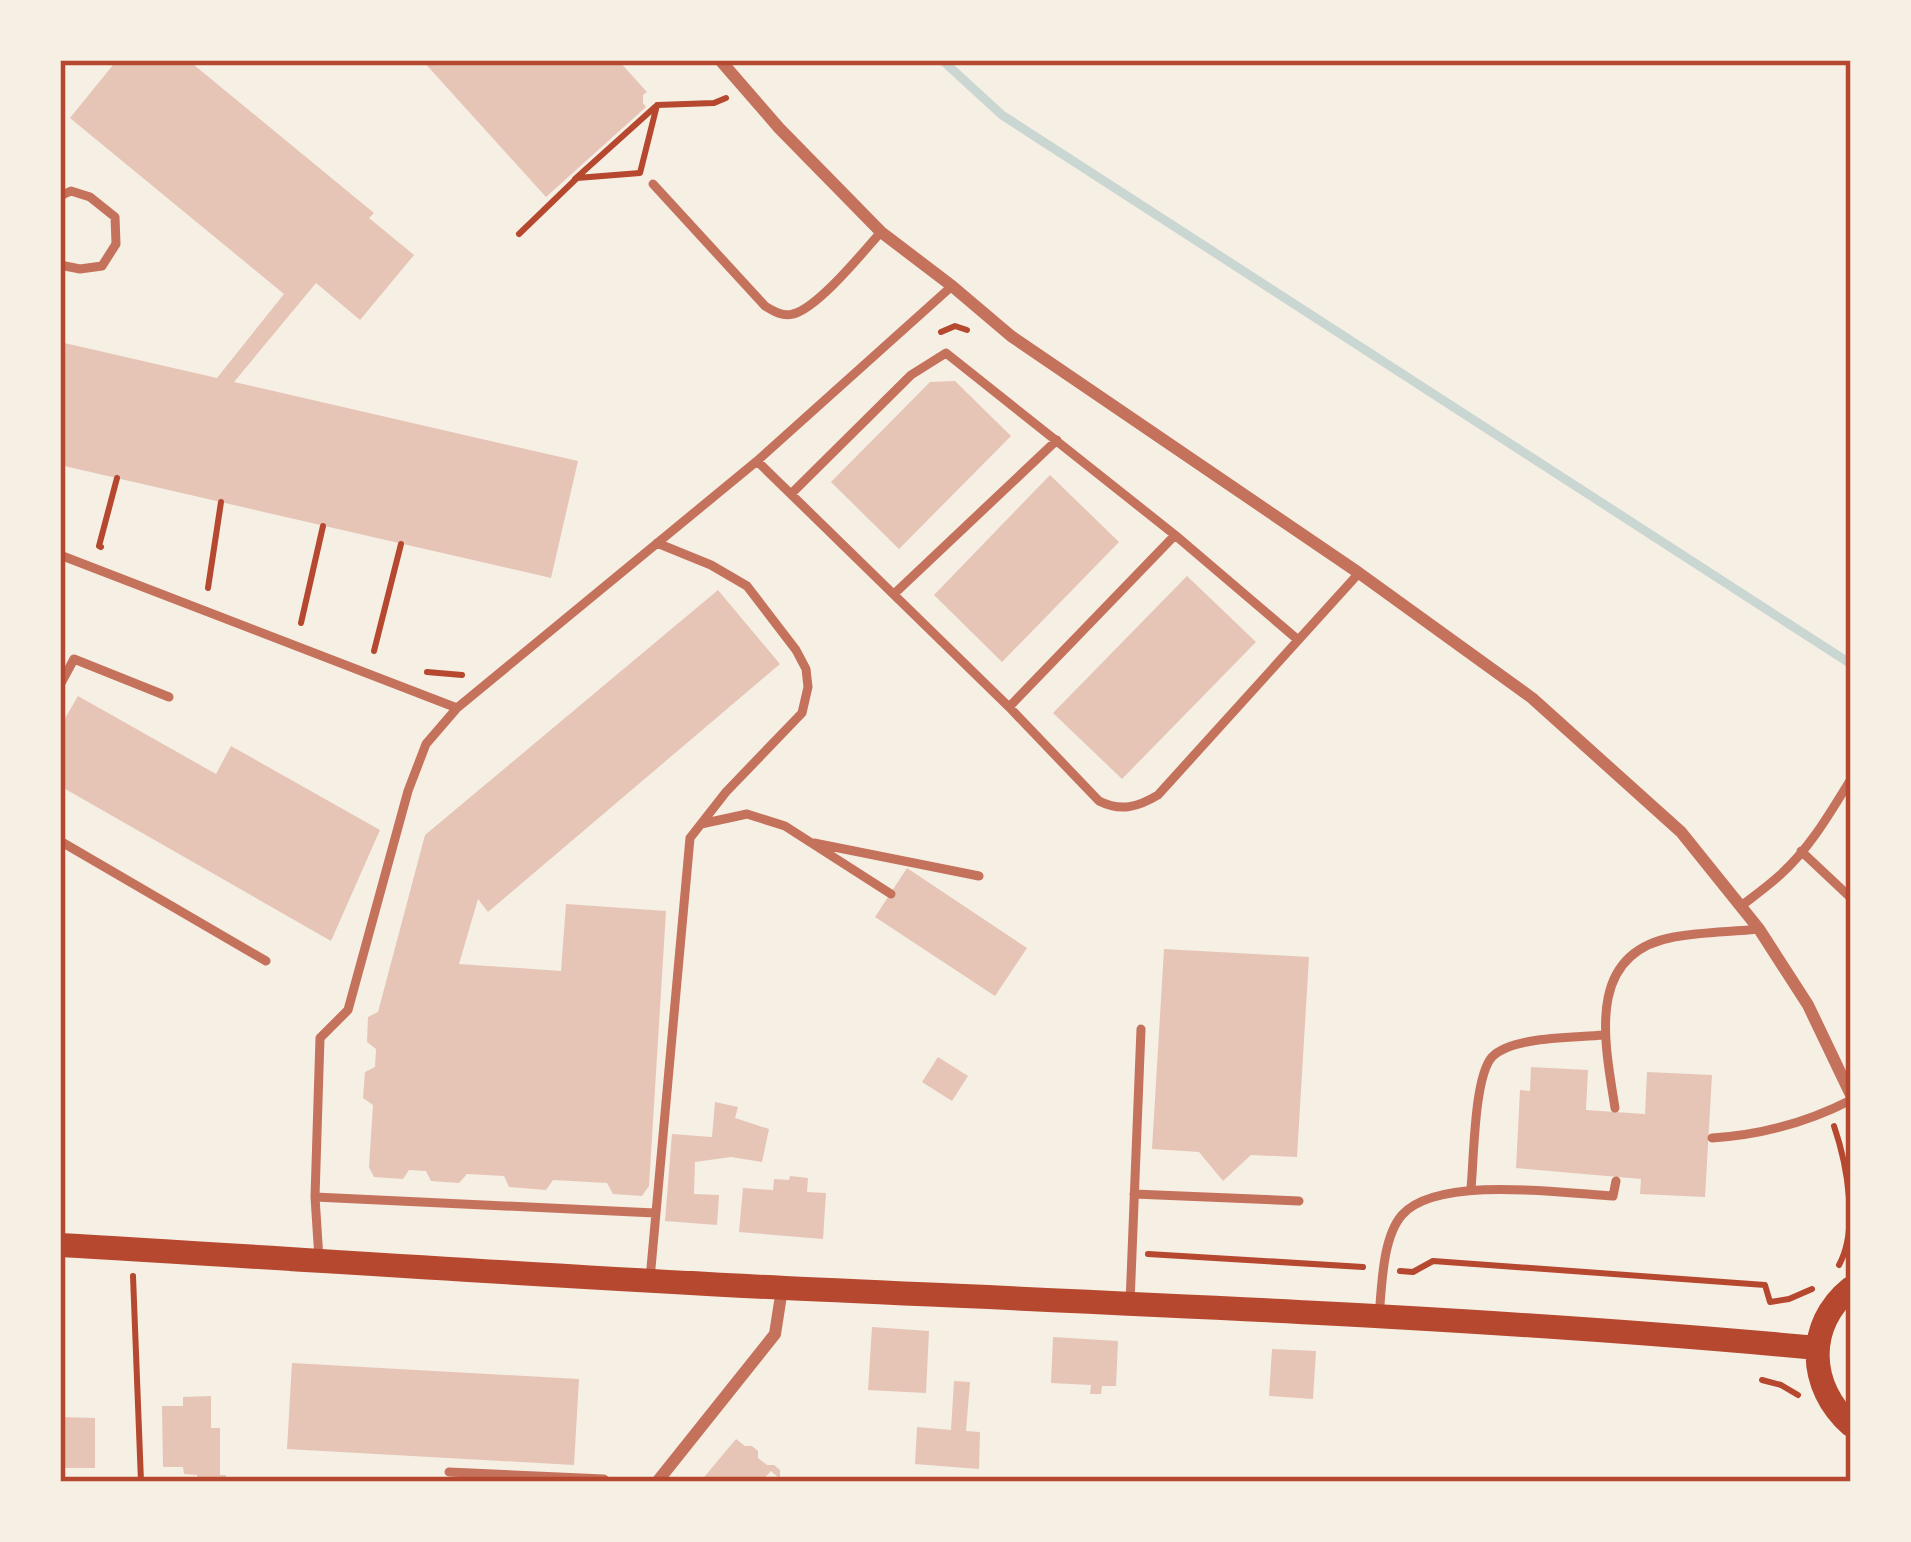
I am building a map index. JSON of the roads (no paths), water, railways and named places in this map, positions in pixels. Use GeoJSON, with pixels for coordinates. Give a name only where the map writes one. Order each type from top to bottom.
{"type":"FeatureCollection","features":[{"type":"Feature","properties":{"kind":"main road"},"geometry":{"type":"LineString","coordinates":[[60,1245],[1379,1317],[1817,1348]]}},
{"type":"Feature","properties":{"kind":"main road"},"geometry":{"type":"LineString","coordinates":[[1844,1279],[1817,1348],[1817,1367],[1825,1394],[1851,1425]]}},
{"type":"Feature","properties":{"kind":"street"},"geometry":{"type":"LineString","coordinates":[[720,60],[778,128],[881,232],[1011,336],[1359,573],[1532,698],[1681,832],[1759,929],[1808,1006],[1851,1098]]}},
{"type":"Feature","properties":{"kind":"street"},"geometry":{"type":"LineString","coordinates":[[657,1482],[775,1334],[782,1288]]}},
{"type":"Feature","properties":{"kind":"lane"},"geometry":{"type":"LineString","coordinates":[[652,184],[776,314],[791,315],[809,305],[881,232]]}},
{"type":"Feature","properties":{"kind":"lane"},"geometry":{"type":"LineString","coordinates":[[60,196],[71,191],[90,197],[115,217],[116,244],[102,266],[60,265]]}},
{"type":"Feature","properties":{"kind":"lane"},"geometry":{"type":"LineString","coordinates":[[320,1259],[315,1197],[320,1038],[348,1010],[408,791],[426,744],[457,708],[757,461],[952,286]]}},
{"type":"Feature","properties":{"kind":"lane"},"geometry":{"type":"LineString","coordinates":[[791,494],[911,375],[946,353],[1297,639]]}},
{"type":"Feature","properties":{"kind":"lane"},"geometry":{"type":"LineString","coordinates":[[894,594],[1057,440]]}},
{"type":"Feature","properties":{"kind":"lane"},"geometry":{"type":"LineString","coordinates":[[757,461],[1010,707],[1099,801],[1112,808],[1142,804],[1158,794],[1359,573]]}},
{"type":"Feature","properties":{"kind":"lane"},"geometry":{"type":"LineString","coordinates":[[1010,707],[1175,535]]}},
{"type":"Feature","properties":{"kind":"lane"},"geometry":{"type":"LineString","coordinates":[[650,1280],[690,838],[726,792],[802,713],[808,687],[806,669],[747,586],[657,543]]}},
{"type":"Feature","properties":{"kind":"lane"},"geometry":{"type":"LineString","coordinates":[[60,555],[457,708]]}},
{"type":"Feature","properties":{"kind":"lane"},"geometry":{"type":"LineString","coordinates":[[60,685],[74,659],[169,697]]}},
{"type":"Feature","properties":{"kind":"lane"},"geometry":{"type":"LineString","coordinates":[[1741,906],[1802,851],[1851,779]]}},
{"type":"Feature","properties":{"kind":"lane"},"geometry":{"type":"LineString","coordinates":[[701,824],[747,814],[784,826],[891,894]]}},
{"type":"Feature","properties":{"kind":"lane"},"geometry":{"type":"LineString","coordinates":[[60,842],[266,962]]}},
{"type":"Feature","properties":{"kind":"lane"},"geometry":{"type":"LineString","coordinates":[[808,842],[979,876]]}},
{"type":"Feature","properties":{"kind":"lane"},"geometry":{"type":"LineString","coordinates":[[1802,851],[1851,898]]}},
{"type":"Feature","properties":{"kind":"lane"},"geometry":{"type":"LineString","coordinates":[[1616,1108],[1603,1035],[1609,987],[1619,969],[1637,952],[1670,938],[1759,929]]}},
{"type":"Feature","properties":{"kind":"lane"},"geometry":{"type":"LineString","coordinates":[[1130,1303],[1142,1029]]}},
{"type":"Feature","properties":{"kind":"lane"},"geometry":{"type":"LineString","coordinates":[[1471,1189],[1481,1079],[1493,1056],[1521,1043],[1603,1035]]}},
{"type":"Feature","properties":{"kind":"lane"},"geometry":{"type":"LineString","coordinates":[[1712,1138],[1754,1135],[1829,1111],[1851,1098]]}},
{"type":"Feature","properties":{"kind":"lane"},"geometry":{"type":"LineString","coordinates":[[1379,1317],[1387,1247],[1402,1215],[1430,1198],[1471,1189],[1613,1196],[1616,1181]]}},
{"type":"Feature","properties":{"kind":"lane"},"geometry":{"type":"LineString","coordinates":[[1134,1194],[1299,1201]]}},
{"type":"Feature","properties":{"kind":"lane"},"geometry":{"type":"LineString","coordinates":[[315,1197],[655,1213]]}},
{"type":"Feature","properties":{"kind":"lane"},"geometry":{"type":"LineString","coordinates":[[449,1472],[608,1482]]}},
{"type":"Feature","properties":{"kind":"waterway"},"geometry":{"type":"LineString","coordinates":[[942,60],[1002,115],[1851,664]]}}]}
